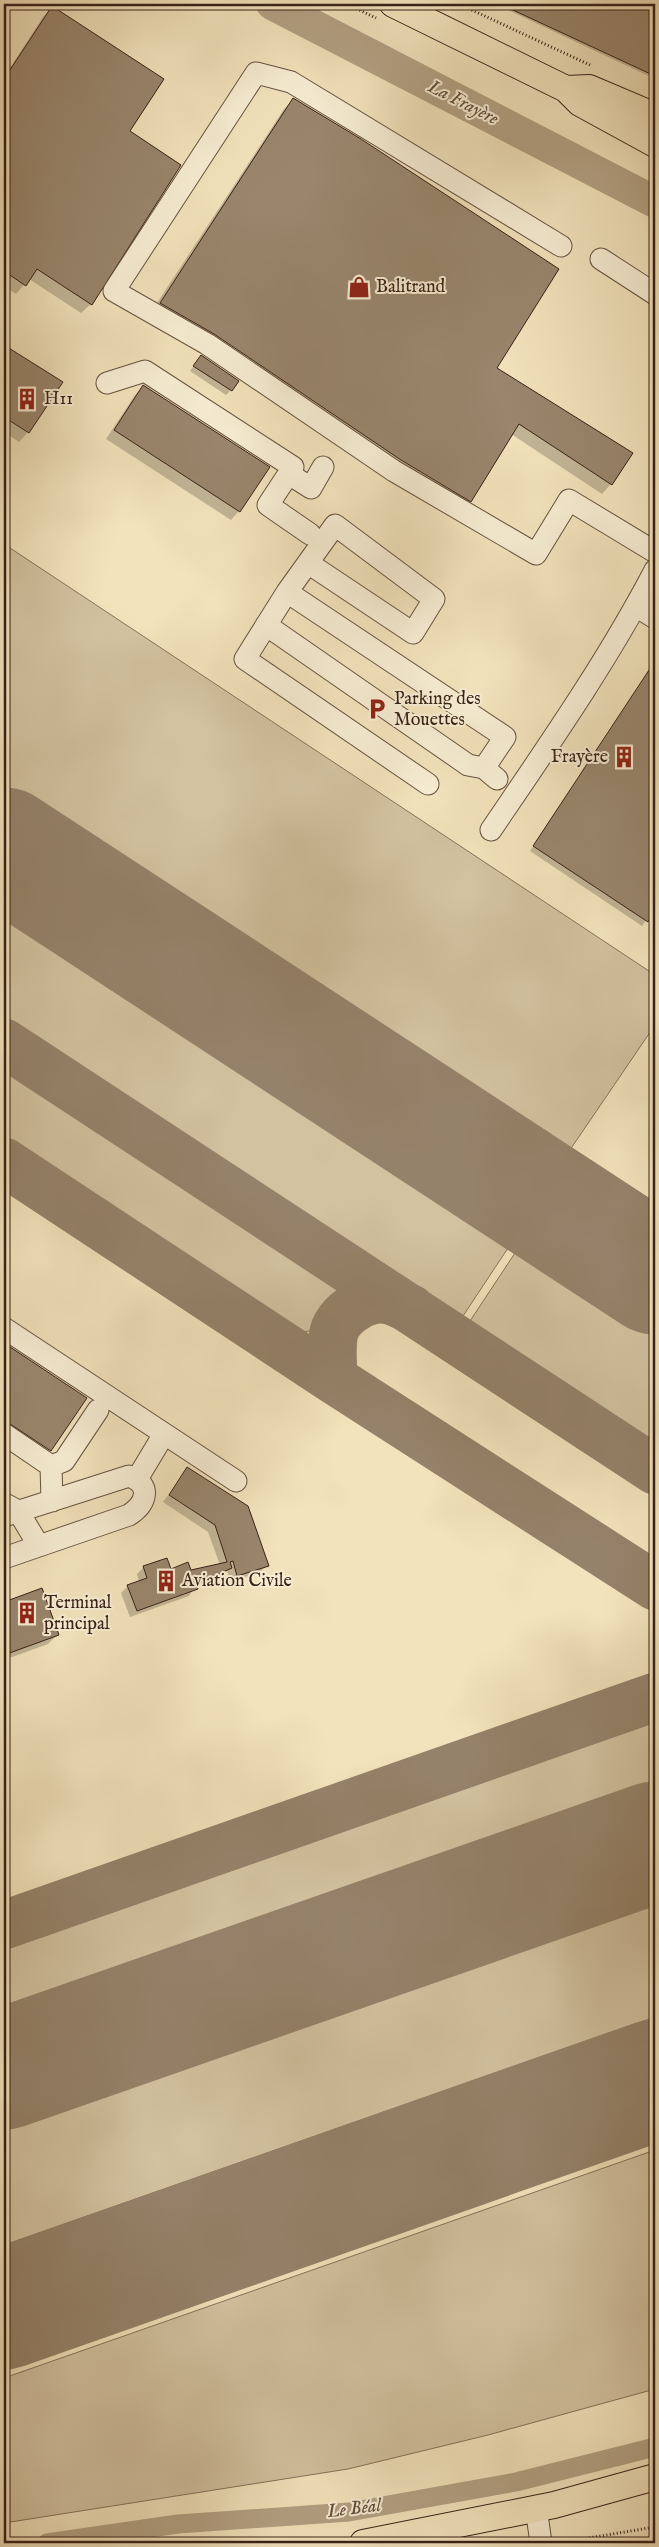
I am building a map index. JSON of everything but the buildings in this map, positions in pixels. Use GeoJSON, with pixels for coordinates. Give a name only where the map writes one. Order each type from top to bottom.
{"type":"FeatureCollection","features":[{"type":"Feature","properties":{"kind":"main road"},"geometry":{"type":"LineString","coordinates":[[393,4],[566,89],[580,103],[655,144]]}},
{"type":"Feature","properties":{"kind":"main road"},"geometry":{"type":"LineString","coordinates":[[566,89],[589,88],[655,116]]}},
{"type":"Feature","properties":{"kind":"main road"},"geometry":{"type":"LineString","coordinates":[[363,2543],[536,2508],[655,2477]]}},
{"type":"Feature","properties":{"kind":"street"},"geometry":{"type":"LineString","coordinates":[[561,246],[291,82],[256,73],[114,290],[207,344],[394,471],[536,554],[569,500],[655,552]]}},
{"type":"Feature","properties":{"kind":"street"},"geometry":{"type":"LineString","coordinates":[[601,259],[655,294]]}},
{"type":"Feature","properties":{"kind":"street"},"geometry":{"type":"LineString","coordinates":[[107,383],[145,371],[293,466],[268,505],[310,534]]}},
{"type":"Feature","properties":{"kind":"street"},"geometry":{"type":"LineString","coordinates":[[289,474],[311,488],[323,467]]}},
{"type":"Feature","properties":{"kind":"street"},"geometry":{"type":"LineString","coordinates":[[308,563],[413,633],[434,599],[335,525],[287,592],[245,659],[428,784]]}},
{"type":"Feature","properties":{"kind":"street"},"geometry":{"type":"LineString","coordinates":[[491,830],[636,606],[655,570]]}},
{"type":"Feature","properties":{"kind":"street"},"geometry":{"type":"LineString","coordinates":[[287,592],[505,737],[492,775]]}},
{"type":"Feature","properties":{"kind":"street"},"geometry":{"type":"LineString","coordinates":[[636,606],[655,618]]}},
{"type":"Feature","properties":{"kind":"street"},"geometry":{"type":"LineString","coordinates":[[266,626],[468,765],[492,775],[516,792]]}},
{"type":"Feature","properties":{"kind":"street"},"geometry":{"type":"LineString","coordinates":[[4,1328],[236,1481]]}},
{"type":"Feature","properties":{"kind":"street"},"geometry":{"type":"LineString","coordinates":[[51,1466],[64,1461],[98,1410]]}},
{"type":"Feature","properties":{"kind":"street"},"geometry":{"type":"LineString","coordinates":[[4,1434],[51,1466]]}},
{"type":"Feature","properties":{"kind":"street"},"geometry":{"type":"LineString","coordinates":[[137,1479],[164,1434]]}},
{"type":"Feature","properties":{"kind":"street"},"geometry":{"type":"LineString","coordinates":[[51,1466],[52,1501]]}},
{"type":"Feature","properties":{"kind":"street"},"geometry":{"type":"LineString","coordinates":[[4,1558],[129,1516],[139,1509],[144,1498],[144,1487],[137,1479],[129,1476],[52,1501],[8,1510],[38,1546]]}},
{"type":"Feature","properties":{"kind":"street"},"geometry":{"type":"LineString","coordinates":[[536,2508],[541,2543]]}},
{"type":"Feature","properties":{"kind":"path"},"geometry":{"type":"LineString","coordinates":[[459,4],[594,67]]}},
{"type":"Feature","properties":{"kind":"path"},"geometry":{"type":"LineString","coordinates":[[557,2543],[655,2527]]}},
{"type":"Feature","properties":{"kind":"shaded area"},"geometry":{"type":"Polygon","coordinates":[[[4,544],[655,975],[655,1025],[559,1166],[4,800],[4,544]]]}},
{"type":"Feature","properties":{"kind":"shaded area"},"geometry":{"type":"Polygon","coordinates":[[[4,904],[514,1239],[457,1325],[4,1028],[4,904]]]}},
{"type":"Feature","properties":{"kind":"shaded area"},"geometry":{"type":"Polygon","coordinates":[[[4,1059],[329,1274],[338,1292],[331,1313],[316,1330],[296,1333],[4,1141],[4,1059]]]}},
{"type":"Feature","properties":{"kind":"shaded area"},"geometry":{"type":"Polygon","coordinates":[[[521,1244],[655,1334],[655,1439],[644,1444],[464,1330],[521,1244]]]}},
{"type":"Feature","properties":{"kind":"shaded area"},"geometry":{"type":"Polygon","coordinates":[[[655,1722],[655,2017],[4,2245],[4,1950],[655,1722]]]}},
{"type":"Feature","properties":{"kind":"shaded area"},"geometry":{"type":"Polygon","coordinates":[[[655,2150],[655,2389],[488,2435],[348,2469],[4,2523],[4,2378],[655,2150]]]}},
{"type":"Feature","properties":{"kind":"waterway","name":"La Frayère"},"geometry":{"type":"LineString","coordinates":[[272,4],[655,202]]}},
{"type":"Feature","properties":{"kind":"waterway","name":"Le Béal"},"geometry":{"type":"LineString","coordinates":[[47,2543],[178,2524],[349,2512],[516,2482],[655,2447]]}},
{"type":"Feature","properties":{"kind":"taxiway"},"geometry":{"type":"LineString","coordinates":[[4,1043],[655,1470]]}},
{"type":"Feature","properties":{"kind":"taxiway"},"geometry":{"type":"LineString","coordinates":[[4,1162],[333,1379],[655,1586]]}},
{"type":"Feature","properties":{"kind":"taxiway"},"geometry":{"type":"LineString","coordinates":[[333,1379],[333,1335],[344,1316],[365,1302],[381,1299],[389,1300],[411,1309]]}},
{"type":"Feature","properties":{"kind":"taxiway"},"geometry":{"type":"LineString","coordinates":[[4,1925],[655,1697]]}},
{"type":"Feature","properties":{"kind":"runway"},"geometry":{"type":"LineString","coordinates":[[4,848],[655,1274]]}},
{"type":"Feature","properties":{"kind":"runway"},"geometry":{"type":"LineString","coordinates":[[4,2069],[655,1842]]}},
{"type":"Feature","properties":{"kind":"runway"},"geometry":{"type":"LineString","coordinates":[[4,2309],[655,2080]]}},
{"type":"Feature","properties":{"kind":"place","name":"Balitrand"},"geometry":{"type":"Point","coordinates":[359,287]}},
{"type":"Feature","properties":{"kind":"place","name":"H11"},"geometry":{"type":"Point","coordinates":[27,399]}},
{"type":"Feature","properties":{"kind":"place","name":"Parking des Mouettes"},"geometry":{"type":"Point","coordinates":[377,709]}},
{"type":"Feature","properties":{"kind":"place","name":"Frayère"},"geometry":{"type":"Point","coordinates":[624,757]}},
{"type":"Feature","properties":{"kind":"place","name":"Aviation Civile"},"geometry":{"type":"Point","coordinates":[166,1581]}},
{"type":"Feature","properties":{"kind":"place","name":"Terminal principal"},"geometry":{"type":"Point","coordinates":[27,1613]}}]}
